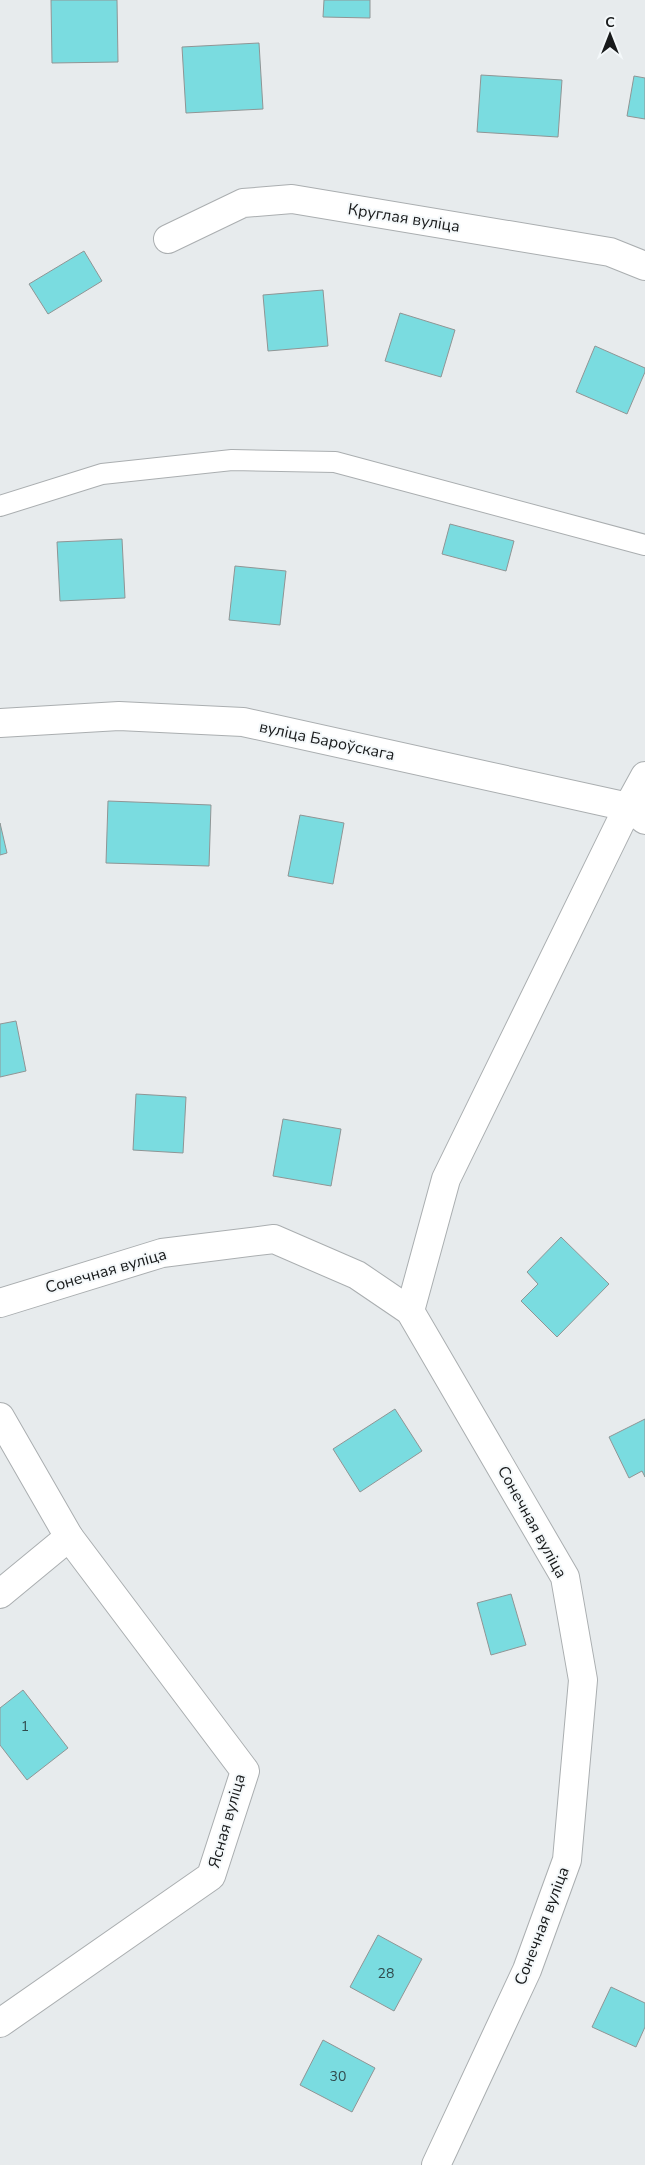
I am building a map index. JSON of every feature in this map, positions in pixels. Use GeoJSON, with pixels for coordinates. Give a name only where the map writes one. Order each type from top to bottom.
{"type":"FeatureCollection","features":[{"type":"Feature","properties":{"kind":"street","name":"Круглая вуліца"},"geometry":{"type":"LineString","coordinates":[[168,239],[242,203],[292,199],[610,252],[645,266]]}},
{"type":"Feature","properties":{"kind":"street"},"geometry":{"type":"LineString","coordinates":[[610,252],[645,254]]}},
{"type":"Feature","properties":{"kind":"street","name":"вуліца Бароўскага"},"geometry":{"type":"LineString","coordinates":[[0,723],[119,716],[243,722],[636,813]]}},
{"type":"Feature","properties":{"kind":"street"},"geometry":{"type":"LineString","coordinates":[[410,1311],[446,1179],[636,813],[645,776]]}},
{"type":"Feature","properties":{"kind":"street","name":"Сонечная вуліца"},"geometry":{"type":"LineString","coordinates":[[0,1303],[162,1253],[274,1239],[357,1275],[410,1311],[565,1577],[583,1680],[567,1860],[527,1970],[436,2165]]}},
{"type":"Feature","properties":{"kind":"street"},"geometry":{"type":"LineString","coordinates":[[0,1417],[69,1537],[0,1594]]}},
{"type":"Feature","properties":{"kind":"street","name":"Ясная вуліца"},"geometry":{"type":"LineString","coordinates":[[0,2023],[211,1876],[244,1771],[69,1537]]}},
{"type":"Feature","properties":{"kind":"lane"},"geometry":{"type":"LineString","coordinates":[[0,506],[102,474],[232,460],[335,462],[645,544]]}},
{"type":"Feature","properties":{"kind":"building"},"geometry":{"type":"Polygon","coordinates":[[[51,0],[117,0],[118,62],[52,63],[51,0]]]}},
{"type":"Feature","properties":{"kind":"building"},"geometry":{"type":"Polygon","coordinates":[[[324,0],[370,0],[370,18],[323,17],[324,0]]]}},
{"type":"Feature","properties":{"kind":"building"},"geometry":{"type":"Polygon","coordinates":[[[259,43],[263,109],[186,113],[182,47],[259,43]]]}},
{"type":"Feature","properties":{"kind":"building"},"geometry":{"type":"Polygon","coordinates":[[[481,75],[562,80],[558,137],[477,132],[481,75]]]}},
{"type":"Feature","properties":{"kind":"building"},"geometry":{"type":"Polygon","coordinates":[[[634,76],[645,78],[645,119],[627,116],[634,76]]]}},
{"type":"Feature","properties":{"kind":"building"},"geometry":{"type":"Polygon","coordinates":[[[84,251],[102,281],[48,314],[29,284],[84,251]]]}},
{"type":"Feature","properties":{"kind":"building"},"geometry":{"type":"Polygon","coordinates":[[[323,290],[328,346],[268,351],[263,295],[323,290]]]}},
{"type":"Feature","properties":{"kind":"building"},"geometry":{"type":"Polygon","coordinates":[[[400,313],[455,330],[441,377],[385,361],[400,313]]]}},
{"type":"Feature","properties":{"kind":"building"},"geometry":{"type":"Polygon","coordinates":[[[595,346],[645,368],[627,414],[576,392],[595,346]]]}},
{"type":"Feature","properties":{"kind":"building"},"geometry":{"type":"Polygon","coordinates":[[[450,524],[514,541],[506,571],[442,554],[450,524]]]}},
{"type":"Feature","properties":{"kind":"building"},"geometry":{"type":"Polygon","coordinates":[[[122,539],[125,598],[60,601],[57,542],[122,539]]]}},
{"type":"Feature","properties":{"kind":"building"},"geometry":{"type":"Polygon","coordinates":[[[235,566],[286,571],[280,625],[229,620],[235,566]]]}},
{"type":"Feature","properties":{"kind":"building"},"geometry":{"type":"Polygon","coordinates":[[[108,801],[211,805],[209,866],[106,863],[108,801]]]}},
{"type":"Feature","properties":{"kind":"building"},"geometry":{"type":"Polygon","coordinates":[[[300,815],[344,823],[333,884],[288,876],[300,815]]]}},
{"type":"Feature","properties":{"kind":"building"},"geometry":{"type":"Polygon","coordinates":[[[0,823],[7,853],[0,855],[0,823]]]}},
{"type":"Feature","properties":{"kind":"building"},"geometry":{"type":"Polygon","coordinates":[[[16,1021],[26,1071],[0,1077],[0,1024],[16,1021]]]}},
{"type":"Feature","properties":{"kind":"building"},"geometry":{"type":"Polygon","coordinates":[[[136,1094],[186,1097],[183,1153],[133,1150],[136,1094]]]}},
{"type":"Feature","properties":{"kind":"building"},"geometry":{"type":"Polygon","coordinates":[[[283,1119],[341,1129],[331,1186],[273,1176],[283,1119]]]}},
{"type":"Feature","properties":{"kind":"building"},"geometry":{"type":"Polygon","coordinates":[[[561,1237],[609,1284],[557,1337],[521,1301],[538,1284],[527,1272],[561,1237]]]}},
{"type":"Feature","properties":{"kind":"building"},"geometry":{"type":"Polygon","coordinates":[[[395,1409],[422,1451],[360,1492],[333,1449],[395,1409]]]}},
{"type":"Feature","properties":{"kind":"building"},"geometry":{"type":"Polygon","coordinates":[[[645,1419],[645,1477],[642,1471],[629,1478],[609,1437],[645,1419]]]}},
{"type":"Feature","properties":{"kind":"building"},"geometry":{"type":"Polygon","coordinates":[[[511,1594],[526,1645],[491,1655],[477,1603],[511,1594]]]}},
{"type":"Feature","properties":{"kind":"building"},"geometry":{"type":"Polygon","coordinates":[[[23,1690],[68,1748],[27,1780],[0,1745],[0,1708],[23,1690]]]}},
{"type":"Feature","properties":{"kind":"building"},"geometry":{"type":"Polygon","coordinates":[[[378,1935],[422,1959],[394,2011],[350,1987],[378,1935]]]}},
{"type":"Feature","properties":{"kind":"building"},"geometry":{"type":"Polygon","coordinates":[[[611,1987],[645,2003],[645,2027],[636,2047],[592,2027],[611,1987]]]}},
{"type":"Feature","properties":{"kind":"building"},"geometry":{"type":"Polygon","coordinates":[[[323,2040],[375,2068],[352,2112],[300,2085],[323,2040]]]}}]}
